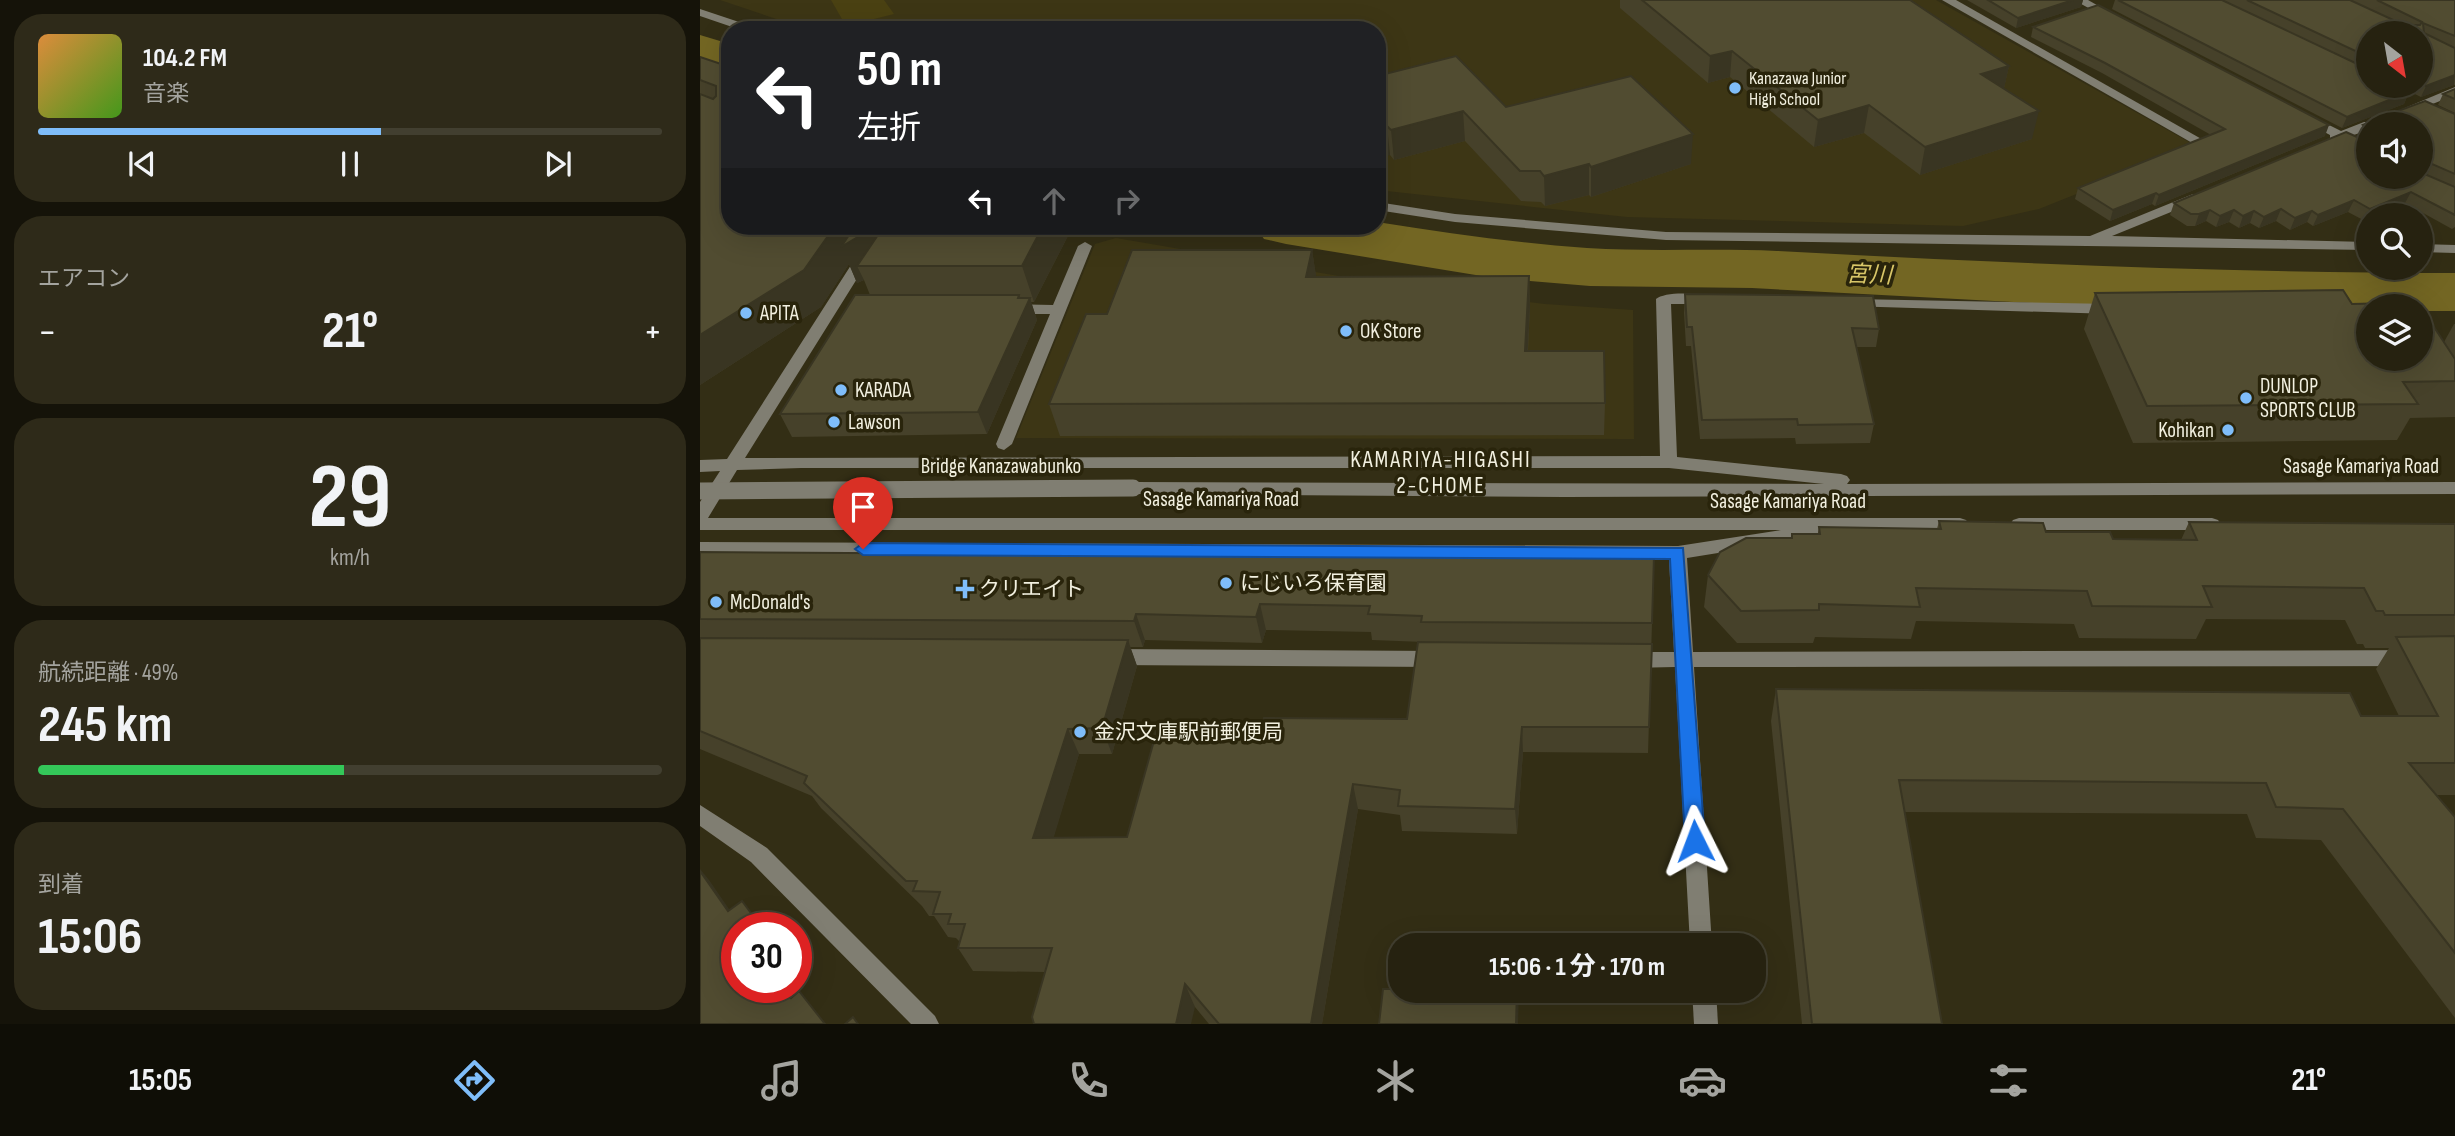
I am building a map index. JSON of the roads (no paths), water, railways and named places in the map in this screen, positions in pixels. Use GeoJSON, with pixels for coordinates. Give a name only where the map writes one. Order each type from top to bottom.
{"type":"FeatureCollection","features":[{"type":"Feature","properties":{"kind":"street"},"geometry":{"type":"LineString","coordinates":[[1948,0],[2019,34],[2199,141]]}},
{"type":"Feature","properties":{"kind":"street"},"geometry":{"type":"LineString","coordinates":[[2093,6],[2121,21]]}},
{"type":"Feature","properties":{"kind":"street"},"geometry":{"type":"LineString","coordinates":[[700,12],[726,21]]}},
{"type":"Feature","properties":{"kind":"street"},"geometry":{"type":"LineString","coordinates":[[2409,112],[2426,107],[2455,91]]}},
{"type":"Feature","properties":{"kind":"street"},"geometry":{"type":"LineString","coordinates":[[2408,98],[2426,107]]}},
{"type":"Feature","properties":{"kind":"street"},"geometry":{"type":"LineString","coordinates":[[2292,110],[2356,144]]}},
{"type":"Feature","properties":{"kind":"street"},"geometry":{"type":"LineString","coordinates":[[2316,147],[2356,130]]}},
{"type":"Feature","properties":{"kind":"street"},"geometry":{"type":"LineString","coordinates":[[2090,240],[2204,194]]}},
{"type":"Feature","properties":{"kind":"street"},"geometry":{"type":"LineString","coordinates":[[1386,207],[1455,218],[1666,236],[2356,246]]}},
{"type":"Feature","properties":{"kind":"street"},"geometry":{"type":"LineString","coordinates":[[700,516],[837,309],[878,235]]}},
{"type":"Feature","properties":{"kind":"street"},"geometry":{"type":"LineString","coordinates":[[1004,444],[1084,246]]}},
{"type":"Feature","properties":{"kind":"street"},"geometry":{"type":"LineString","coordinates":[[2433,248],[2455,249]]}},
{"type":"Feature","properties":{"kind":"street"},"geometry":{"type":"LineString","coordinates":[[1669,462],[1663,299],[1718,300]]}},
{"type":"Feature","properties":{"kind":"street"},"geometry":{"type":"LineString","coordinates":[[1843,303],[2133,309]]}},
{"type":"Feature","properties":{"kind":"street"},"geometry":{"type":"LineString","coordinates":[[992,309],[1059,310]]}},
{"type":"Feature","properties":{"kind":"street"},"geometry":{"type":"LineString","coordinates":[[700,466],[1669,462],[1932,489]]}},
{"type":"Feature","properties":{"kind":"street","name":"Sasage Kamariya Road"},"geometry":{"type":"LineString","coordinates":[[1133,488],[1565,491],[2455,488]]}},
{"type":"Feature","properties":{"kind":"street","name":"Bridge Kanazawabunko"},"geometry":{"type":"LineString","coordinates":[[700,491],[1133,488]]}},
{"type":"Feature","properties":{"kind":"street","name":"Sasage Kamariya Road"},"geometry":{"type":"LineString","coordinates":[[700,524],[2232,524]]}},
{"type":"Feature","properties":{"kind":"street"},"geometry":{"type":"LineString","coordinates":[[700,549],[1678,553],[1870,524]]}},
{"type":"Feature","properties":{"kind":"street"},"geometry":{"type":"LineString","coordinates":[[1678,553],[1700,933]]}},
{"type":"Feature","properties":{"kind":"street"},"geometry":{"type":"LineString","coordinates":[[1088,656],[1462,659]]}},
{"type":"Feature","properties":{"kind":"street"},"geometry":{"type":"LineString","coordinates":[[1614,660],[2455,658]]}},
{"type":"Feature","properties":{"kind":"street"},"geometry":{"type":"LineString","coordinates":[[700,814],[759,855],[926,1024]]}},
{"type":"Feature","properties":{"kind":"street"},"geometry":{"type":"LineString","coordinates":[[1705,1003],[1706,1024]]}},
{"type":"Feature","properties":{"kind":"waterway","name":"宮川"},"geometry":{"type":"LineString","coordinates":[[700,51],[721,59]]}},
{"type":"Feature","properties":{"kind":"waterway","name":"宮川"},"geometry":{"type":"LineString","coordinates":[[1343,235],[1494,259],[1590,267],[1752,269],[2032,284],[2322,292],[2455,292]]}},
{"type":"Feature","properties":{"kind":"place","name":"Kanazawa Junior High School"},"geometry":{"type":"Point","coordinates":[1735,88]}},
{"type":"Feature","properties":{"kind":"place","name":"APITA"},"geometry":{"type":"Point","coordinates":[746,313]}},
{"type":"Feature","properties":{"kind":"place","name":"OK Store"},"geometry":{"type":"Point","coordinates":[1346,331]}},
{"type":"Feature","properties":{"kind":"place","name":"KARADA"},"geometry":{"type":"Point","coordinates":[841,390]}},
{"type":"Feature","properties":{"kind":"place","name":"DUNLOP SPORTS CLUB"},"geometry":{"type":"Point","coordinates":[2246,398]}},
{"type":"Feature","properties":{"kind":"place","name":"Lawson"},"geometry":{"type":"Point","coordinates":[834,422]}},
{"type":"Feature","properties":{"kind":"place","name":"Kohikan"},"geometry":{"type":"Point","coordinates":[2228,430]}},
{"type":"Feature","properties":{"kind":"place","name":"にじいろ保育園"},"geometry":{"type":"Point","coordinates":[1226,583]}},
{"type":"Feature","properties":{"kind":"place","name":"クリエイト"},"geometry":{"type":"Point","coordinates":[965,589]}},
{"type":"Feature","properties":{"kind":"place","name":"McDonald's"},"geometry":{"type":"Point","coordinates":[716,602]}},
{"type":"Feature","properties":{"kind":"place","name":"金沢文庫駅前郵便局"},"geometry":{"type":"Point","coordinates":[1080,732]}},
{"type":"Feature","properties":{"kind":"district","name":"KAMARIYA-HIGASHI 2-CHOME"},"geometry":{"type":"Point","coordinates":[1441,472]}}]}
